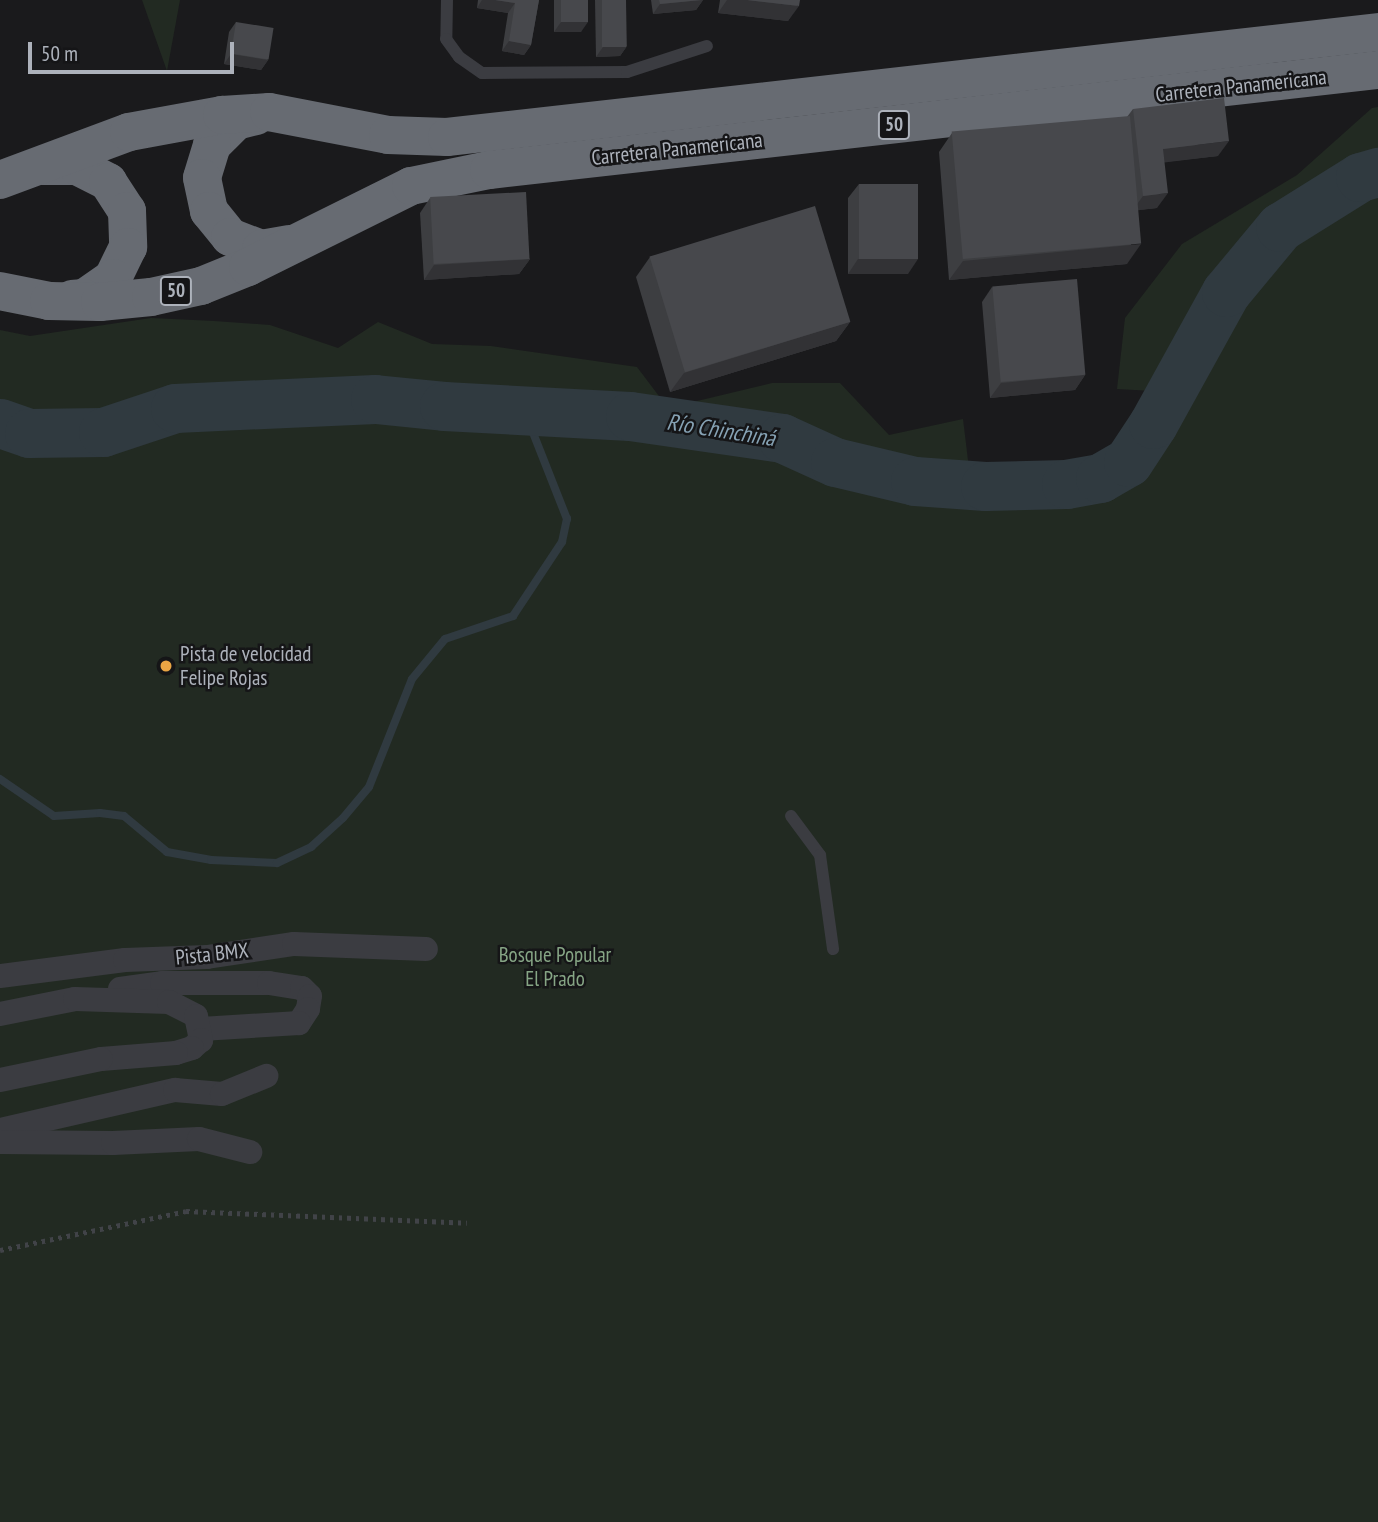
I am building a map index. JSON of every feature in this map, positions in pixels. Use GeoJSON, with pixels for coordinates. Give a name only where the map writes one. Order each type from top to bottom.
{"type":"FeatureCollection","features":[{"type":"Feature","properties":{"kind":"highway","name":"Carretera Panamericana"},"geometry":{"type":"LineString","coordinates":[[0,180],[96,143],[175,121],[268,113],[387,135],[447,137],[1378,32]]}},
{"type":"Feature","properties":{"kind":"highway","name":"Carretera Panamericana"},"geometry":{"type":"LineString","coordinates":[[0,291],[49,301],[113,301],[151,297],[201,286],[248,267],[411,186],[489,170],[1378,70]]}},
{"type":"Feature","properties":{"kind":"highway"},"geometry":{"type":"LineString","coordinates":[[268,113],[236,121],[212,145],[202,178],[208,211],[230,237],[261,249],[294,243]]}},
{"type":"Feature","properties":{"kind":"highway"},"geometry":{"type":"LineString","coordinates":[[42,166],[77,166],[108,182],[127,211],[128,247],[113,278],[84,298],[49,301]]}},
{"type":"Feature","properties":{"kind":"street","name":"Pista BMX"},"geometry":{"type":"LineString","coordinates":[[0,976],[125,960],[207,957],[293,944],[425,948]]}},
{"type":"Feature","properties":{"kind":"street","name":"Pista BMX"},"geometry":{"type":"LineString","coordinates":[[0,1014],[123,988],[175,983],[285,985],[302,988],[310,996],[308,1009],[299,1023],[201,1030],[197,1016],[169,1002],[75,999]]}},
{"type":"Feature","properties":{"kind":"street"},"geometry":{"type":"LineString","coordinates":[[0,1080],[101,1059],[176,1053],[192,1048],[201,1040],[201,1030]]}},
{"type":"Feature","properties":{"kind":"street"},"geometry":{"type":"LineString","coordinates":[[0,1130],[175,1090],[222,1094],[266,1076]]}},
{"type":"Feature","properties":{"kind":"street"},"geometry":{"type":"LineString","coordinates":[[0,1142],[113,1143],[199,1139],[250,1152]]}},
{"type":"Feature","properties":{"kind":"lane"},"geometry":{"type":"LineString","coordinates":[[447,0],[446,40],[459,57],[482,73],[627,72],[706,46]]}},
{"type":"Feature","properties":{"kind":"lane"},"geometry":{"type":"LineString","coordinates":[[792,816],[820,855],[833,949]]}},
{"type":"Feature","properties":{"kind":"path"},"geometry":{"type":"LineString","coordinates":[[0,1250],[186,1211],[467,1223]]}},
{"type":"Feature","properties":{"kind":"green space"},"geometry":{"type":"Polygon","coordinates":[[[142,0],[180,0],[167,71],[142,0]]]}},
{"type":"Feature","properties":{"kind":"green space","name":"Bosque Popular El Prado"},"geometry":{"type":"Polygon","coordinates":[[[1378,107],[1378,1522],[0,1522],[0,330],[30,336],[151,318],[214,321],[270,325],[338,348],[378,322],[432,344],[491,346],[637,367],[668,408],[772,383],[840,383],[889,435],[963,419],[971,485],[1066,484],[1099,478],[1128,462],[1171,392],[1117,389],[1125,318],[1182,244],[1297,175],[1372,108],[1378,107]]]}},
{"type":"Feature","properties":{"kind":"building"},"geometry":{"type":"Polygon","coordinates":[[[495,0],[539,0],[531,45],[509,41],[515,3],[495,0]]]}},
{"type":"Feature","properties":{"kind":"building"},"geometry":{"type":"Polygon","coordinates":[[[561,0],[588,0],[588,22],[561,22],[561,0]]]}},
{"type":"Feature","properties":{"kind":"building"},"geometry":{"type":"Polygon","coordinates":[[[602,0],[626,0],[626,47],[602,47],[602,0]]]}},
{"type":"Feature","properties":{"kind":"building"},"geometry":{"type":"Polygon","coordinates":[[[659,0],[701,0],[660,4],[659,0]]]}},
{"type":"Feature","properties":{"kind":"building"},"geometry":{"type":"Polygon","coordinates":[[[747,0],[800,0],[799,6],[747,0]]]}},
{"type":"Feature","properties":{"kind":"building"},"geometry":{"type":"Polygon","coordinates":[[[236,22],[274,28],[269,60],[231,54],[236,22]]]}},
{"type":"Feature","properties":{"kind":"building"},"geometry":{"type":"Polygon","coordinates":[[[1224,98],[1229,141],[1163,149],[1168,193],[1143,196],[1133,109],[1224,98]]]}},
{"type":"Feature","properties":{"kind":"building"},"geometry":{"type":"Polygon","coordinates":[[[1130,116],[1141,244],[963,259],[952,132],[1130,116]]]}},
{"type":"Feature","properties":{"kind":"building"},"geometry":{"type":"Polygon","coordinates":[[[859,184],[918,184],[918,259],[859,259],[859,184]]]}},
{"type":"Feature","properties":{"kind":"building"},"geometry":{"type":"Polygon","coordinates":[[[526,192],[530,259],[434,264],[430,197],[526,192]]]}},
{"type":"Feature","properties":{"kind":"building"},"geometry":{"type":"Polygon","coordinates":[[[815,206],[850,322],[685,372],[650,257],[815,206]]]}},
{"type":"Feature","properties":{"kind":"building"},"geometry":{"type":"Polygon","coordinates":[[[1077,279],[1085,375],[1001,382],[992,286],[1077,279]]]}},
{"type":"Feature","properties":{"kind":"waterway","name":"Río Chinchiná"},"geometry":{"type":"LineString","coordinates":[[0,423],[29,433],[103,432],[175,408],[375,399],[444,406],[630,416],[782,438],[835,462],[915,481],[985,486],[1066,484],[1100,478],[1128,462],[1153,424],[1226,292],[1280,227],[1360,177],[1378,172]]}},
{"type":"Feature","properties":{"kind":"waterway"},"geometry":{"type":"LineString","coordinates":[[0,779],[54,816],[100,813],[124,816],[167,852],[211,860],[277,863],[311,847],[343,818],[369,787],[412,679],[445,639],[513,616],[562,542],[567,519],[524,410]]}},
{"type":"Feature","properties":{"kind":"place","name":"Pista de velocidad Felipe Rojas"},"geometry":{"type":"Point","coordinates":[166,666]}}]}
